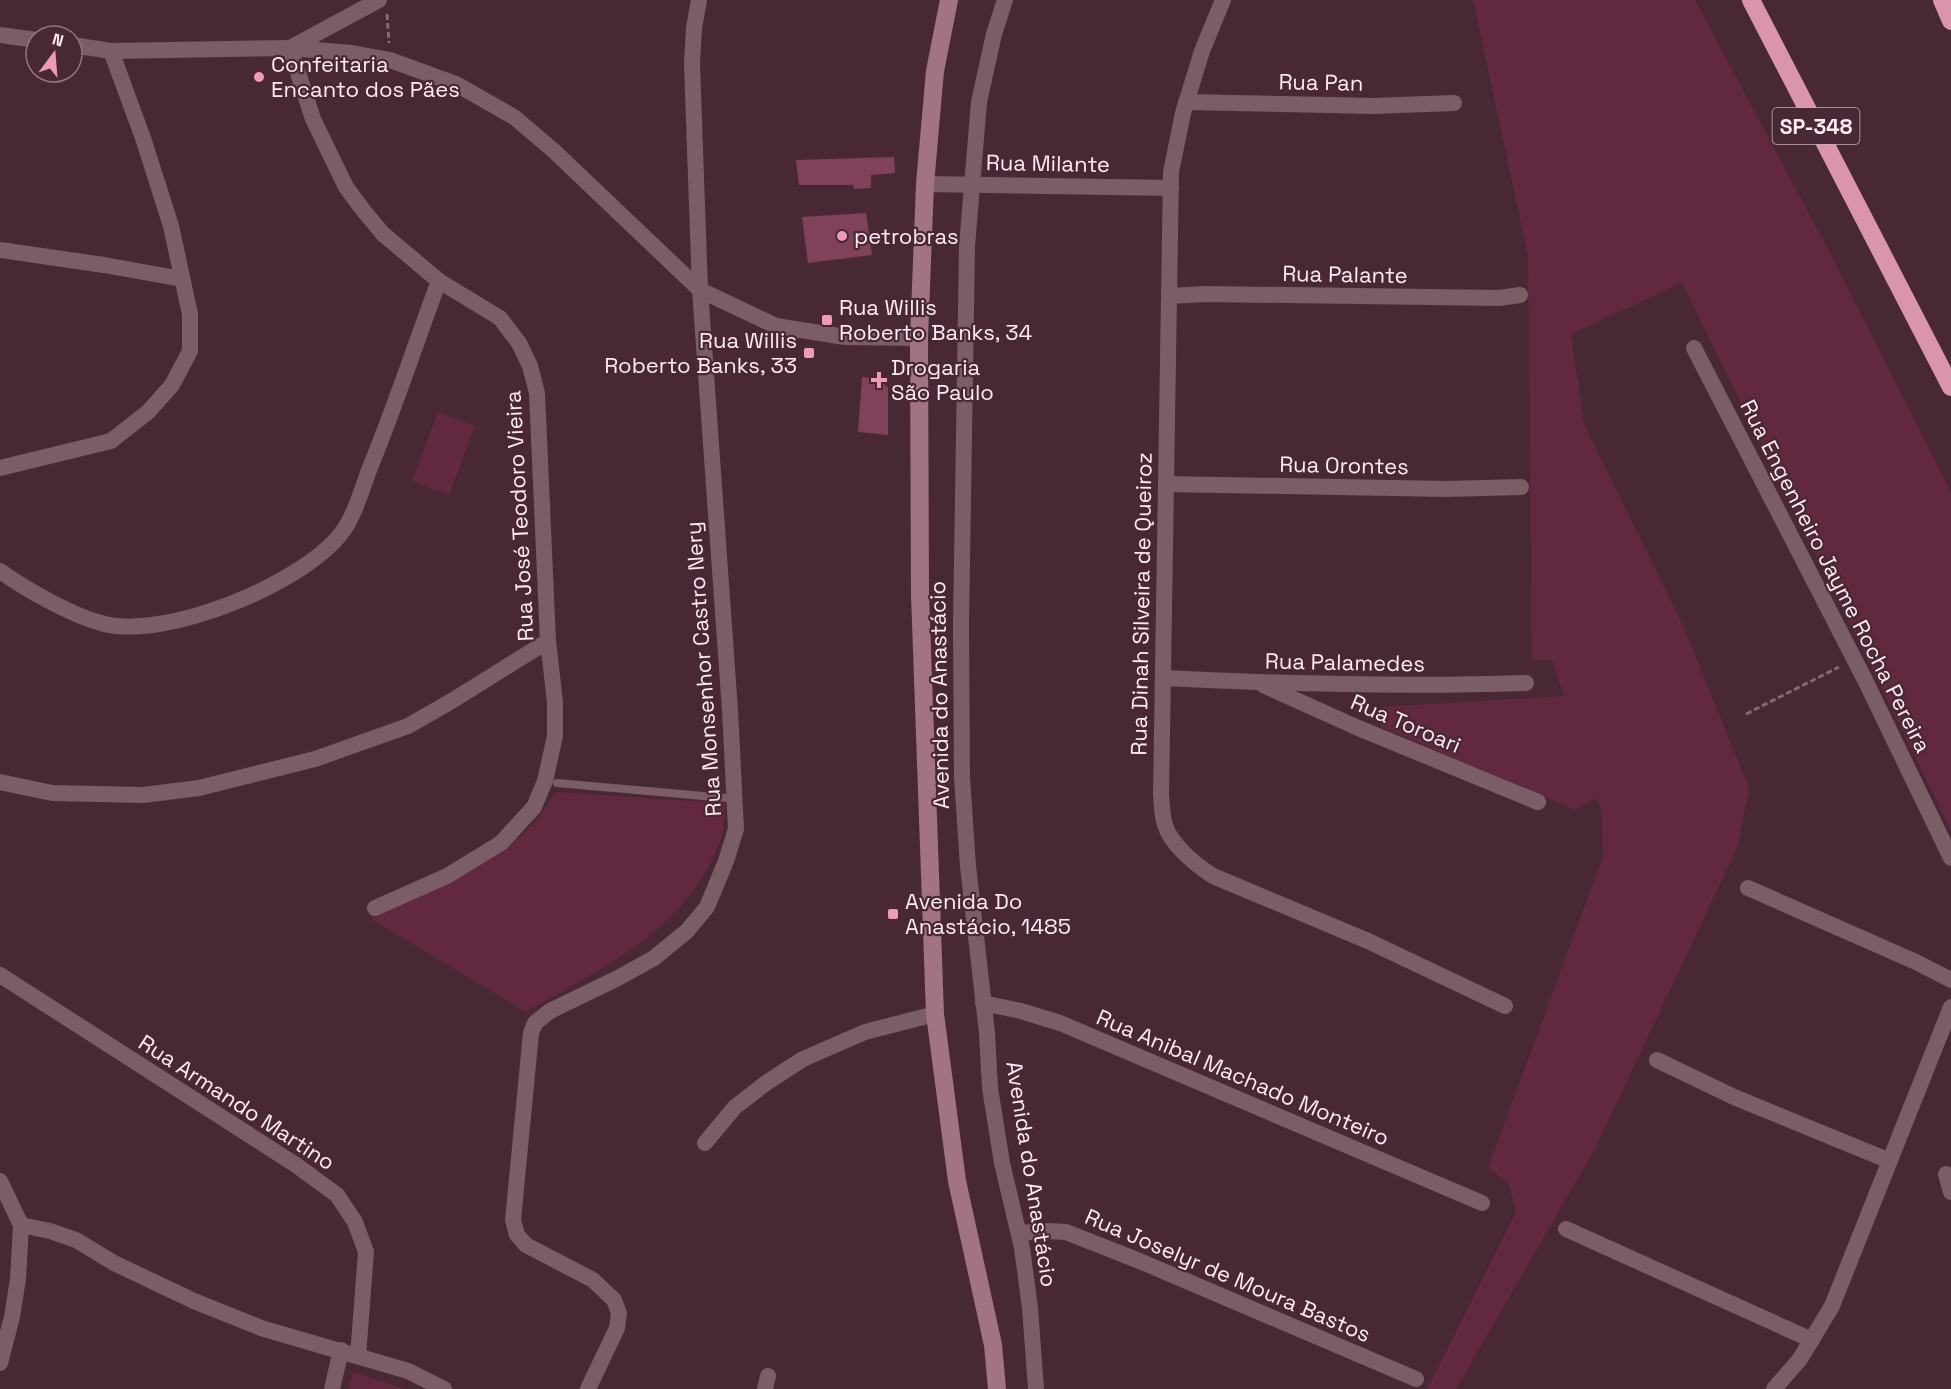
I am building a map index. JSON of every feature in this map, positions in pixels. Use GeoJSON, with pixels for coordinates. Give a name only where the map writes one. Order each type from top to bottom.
{"type":"FeatureCollection","features":[{"type":"Feature","properties":{"kind":"highway","name":"SP-348"},"geometry":{"type":"LineString","coordinates":[[1751,0],[1951,387]]}},
{"type":"Feature","properties":{"kind":"highway"},"geometry":{"type":"LineString","coordinates":[[1942,0],[1951,21]]}},
{"type":"Feature","properties":{"kind":"main road","name":"Avenida do Anastácio"},"geometry":{"type":"LineString","coordinates":[[949,0],[935,71],[926,184],[919,338],[920,594],[935,1014],[957,1181],[993,1345],[997,1389]]}},
{"type":"Feature","properties":{"kind":"street","name":"Rua Monsenhor Castro Nery"},"geometry":{"type":"LineString","coordinates":[[588,1389],[617,1328],[619,1313],[614,1300],[593,1280],[526,1245],[517,1236],[513,1220],[526,1104],[529,1043],[535,1023],[550,1011],[654,958],[687,931],[706,907],[726,861],[736,829],[730,710],[700,290],[692,64],[694,28],[699,0]]}},
{"type":"Feature","properties":{"kind":"street","name":"Avenida do Anastácio"},"geometry":{"type":"LineString","coordinates":[[1005,0],[994,34],[979,102],[966,270],[961,625],[962,777],[968,866],[987,1033],[990,1088],[1002,1163],[1019,1233],[1030,1308],[1036,1389]]}},
{"type":"Feature","properties":{"kind":"street","name":"Rua Dinah Silveira de Queiroz"},"geometry":{"type":"LineString","coordinates":[[1223,0],[1202,51],[1186,102],[1171,172],[1161,796],[1165,826],[1182,851],[1197,866],[1223,880],[1368,941],[1505,1006]]}},
{"type":"Feature","properties":{"kind":"street"},"geometry":{"type":"LineString","coordinates":[[291,48],[383,5]]}},
{"type":"Feature","properties":{"kind":"street"},"geometry":{"type":"LineString","coordinates":[[0,35],[24,38]]}},
{"type":"Feature","properties":{"kind":"street"},"geometry":{"type":"LineString","coordinates":[[84,47],[111,51],[291,48],[352,53],[390,60],[456,84],[514,117],[554,151],[700,290],[776,326],[844,337],[919,338]]}},
{"type":"Feature","properties":{"kind":"street","name":"Rua José Teodoro Vieira"},"geometry":{"type":"LineString","coordinates":[[291,48],[313,119],[346,187],[383,234],[439,281],[500,318],[519,344],[530,366],[537,393],[548,641],[555,702],[555,736],[550,762],[534,807],[501,843],[447,876],[375,908]]}},
{"type":"Feature","properties":{"kind":"street"},"geometry":{"type":"LineString","coordinates":[[0,468],[111,441],[148,412],[172,385],[190,351],[190,314],[171,226],[143,138],[111,51]]}},
{"type":"Feature","properties":{"kind":"street","name":"Rua Pan"},"geometry":{"type":"LineString","coordinates":[[1186,102],[1373,106],[1454,103]]}},
{"type":"Feature","properties":{"kind":"street","name":"Rua Milante"},"geometry":{"type":"LineString","coordinates":[[926,184],[1171,188]]}},
{"type":"Feature","properties":{"kind":"street"},"geometry":{"type":"LineString","coordinates":[[5,253],[182,279]]}},
{"type":"Feature","properties":{"kind":"street"},"geometry":{"type":"LineString","coordinates":[[0,571],[56,604],[100,623],[139,627],[201,613],[240,600],[271,587],[303,567],[324,552],[345,528],[379,446],[439,281]]}},
{"type":"Feature","properties":{"kind":"street","name":"Rua Palante"},"geometry":{"type":"LineString","coordinates":[[1169,296],[1206,294],[1498,298],[1520,295]]}},
{"type":"Feature","properties":{"kind":"street","name":"Rua Engenheiro Jayme Rocha Pereira"},"geometry":{"type":"LineString","coordinates":[[1694,348],[1854,659],[1951,858]]}},
{"type":"Feature","properties":{"kind":"street","name":"Rua Orontes"},"geometry":{"type":"LineString","coordinates":[[1166,484],[1448,489],[1521,488]]}},
{"type":"Feature","properties":{"kind":"street"},"geometry":{"type":"LineString","coordinates":[[0,782],[52,793],[143,795],[199,788],[315,759],[408,726],[548,641]]}},
{"type":"Feature","properties":{"kind":"street","name":"Rua Palamedes"},"geometry":{"type":"LineString","coordinates":[[1163,678],[1257,683],[1411,686],[1526,683]]}},
{"type":"Feature","properties":{"kind":"street","name":"Rua Toroari"},"geometry":{"type":"LineString","coordinates":[[1257,683],[1356,727],[1538,802]]}},
{"type":"Feature","properties":{"kind":"street"},"geometry":{"type":"LineString","coordinates":[[1748,888],[1916,962],[1951,980]]}},
{"type":"Feature","properties":{"kind":"street","name":"Rua Armando Martino"},"geometry":{"type":"LineString","coordinates":[[0,975],[297,1165],[337,1194],[355,1222],[366,1251],[358,1356]]}},
{"type":"Feature","properties":{"kind":"street","name":"Rua Anibal Machado Monteiro"},"geometry":{"type":"LineString","coordinates":[[982,1003],[1021,1011],[1060,1023],[1482,1203]]}},
{"type":"Feature","properties":{"kind":"street"},"geometry":{"type":"LineString","coordinates":[[1774,1389],[1800,1359],[1832,1306],[1951,1007]]}},
{"type":"Feature","properties":{"kind":"street"},"geometry":{"type":"LineString","coordinates":[[705,1143],[735,1107],[766,1083],[804,1059],[865,1032],[935,1014]]}},
{"type":"Feature","properties":{"kind":"street"},"geometry":{"type":"LineString","coordinates":[[1657,1060],[1734,1097],[1890,1161]]}},
{"type":"Feature","properties":{"kind":"street"},"geometry":{"type":"LineString","coordinates":[[1946,1174],[1951,1192]]}},
{"type":"Feature","properties":{"kind":"street"},"geometry":{"type":"LineString","coordinates":[[0,1181],[21,1225],[18,1279],[12,1317],[0,1362]]}},
{"type":"Feature","properties":{"kind":"street"},"geometry":{"type":"LineString","coordinates":[[21,1225],[50,1231],[76,1240],[114,1263],[184,1296],[261,1328],[408,1371],[444,1389]]}},
{"type":"Feature","properties":{"kind":"street"},"geometry":{"type":"LineString","coordinates":[[1566,1229],[1812,1340]]}},
{"type":"Feature","properties":{"kind":"street","name":"Rua Joselyr de Moura Bastos"},"geometry":{"type":"LineString","coordinates":[[1019,1233],[1066,1232],[1133,1258],[1416,1379]]}},
{"type":"Feature","properties":{"kind":"street"},"geometry":{"type":"LineString","coordinates":[[332,1389],[341,1350]]}},
{"type":"Feature","properties":{"kind":"lane"},"geometry":{"type":"LineString","coordinates":[[557,783],[726,798]]}},
{"type":"Feature","properties":{"kind":"path"},"geometry":{"type":"LineString","coordinates":[[383,5],[390,60]]}},
{"type":"Feature","properties":{"kind":"path"},"geometry":{"type":"LineString","coordinates":[[1746,714],[1854,659]]}},
{"type":"Feature","properties":{"kind":"shaded area"},"geometry":{"type":"Polygon","coordinates":[[[1473,0],[1695,0],[1830,253],[1951,492],[1951,830],[1682,283],[1571,334],[1584,424],[1683,625],[1749,788],[1738,846],[1595,1149],[1456,1389],[1427,1389],[1516,1212],[1509,1184],[1488,1168],[1603,856],[1601,811],[1597,798],[1575,810],[1382,727],[1378,717],[1382,707],[1564,696],[1552,660],[1532,660],[1528,256],[1473,0]]]}},
{"type":"Feature","properties":{"kind":"shaded area"},"geometry":{"type":"Polygon","coordinates":[[[438,412],[475,426],[449,495],[412,481],[438,412]]]}},
{"type":"Feature","properties":{"kind":"shaded area"},"geometry":{"type":"Polygon","coordinates":[[[556,792],[725,803],[721,839],[706,871],[687,898],[665,922],[640,943],[585,979],[526,1012],[371,919],[496,855],[521,836],[538,818],[556,792]]]}},
{"type":"Feature","properties":{"kind":"shaded area"},"geometry":{"type":"Polygon","coordinates":[[[353,1372],[406,1389],[348,1389],[353,1372]]]}},
{"type":"Feature","properties":{"kind":"building"},"geometry":{"type":"Polygon","coordinates":[[[894,157],[895,173],[871,175],[871,188],[854,189],[853,185],[799,185],[796,160],[894,157]]]}},
{"type":"Feature","properties":{"kind":"building","name":"petrobras"},"geometry":{"type":"Polygon","coordinates":[[[866,213],[872,255],[808,263],[802,217],[866,213]]]}},
{"type":"Feature","properties":{"kind":"building"},"geometry":{"type":"Polygon","coordinates":[[[862,377],[879,379],[888,388],[888,435],[858,432],[862,377]]]}},
{"type":"Feature","properties":{"kind":"place","name":"Confeitaria Encanto dos Pães"},"geometry":{"type":"Point","coordinates":[259,77]}},
{"type":"Feature","properties":{"kind":"place","name":"petrobras"},"geometry":{"type":"Point","coordinates":[842,236]}},
{"type":"Feature","properties":{"kind":"place","name":"Rua Willis Roberto Banks, 34"},"geometry":{"type":"Point","coordinates":[827,320]}},
{"type":"Feature","properties":{"kind":"place","name":"Rua Willis Roberto Banks, 33"},"geometry":{"type":"Point","coordinates":[809,353]}},
{"type":"Feature","properties":{"kind":"place","name":"Drogaria São Paulo"},"geometry":{"type":"Point","coordinates":[879,380]}},
{"type":"Feature","properties":{"kind":"place","name":"Avenida Do Anastácio, 1485"},"geometry":{"type":"Point","coordinates":[893,914]}}]}
